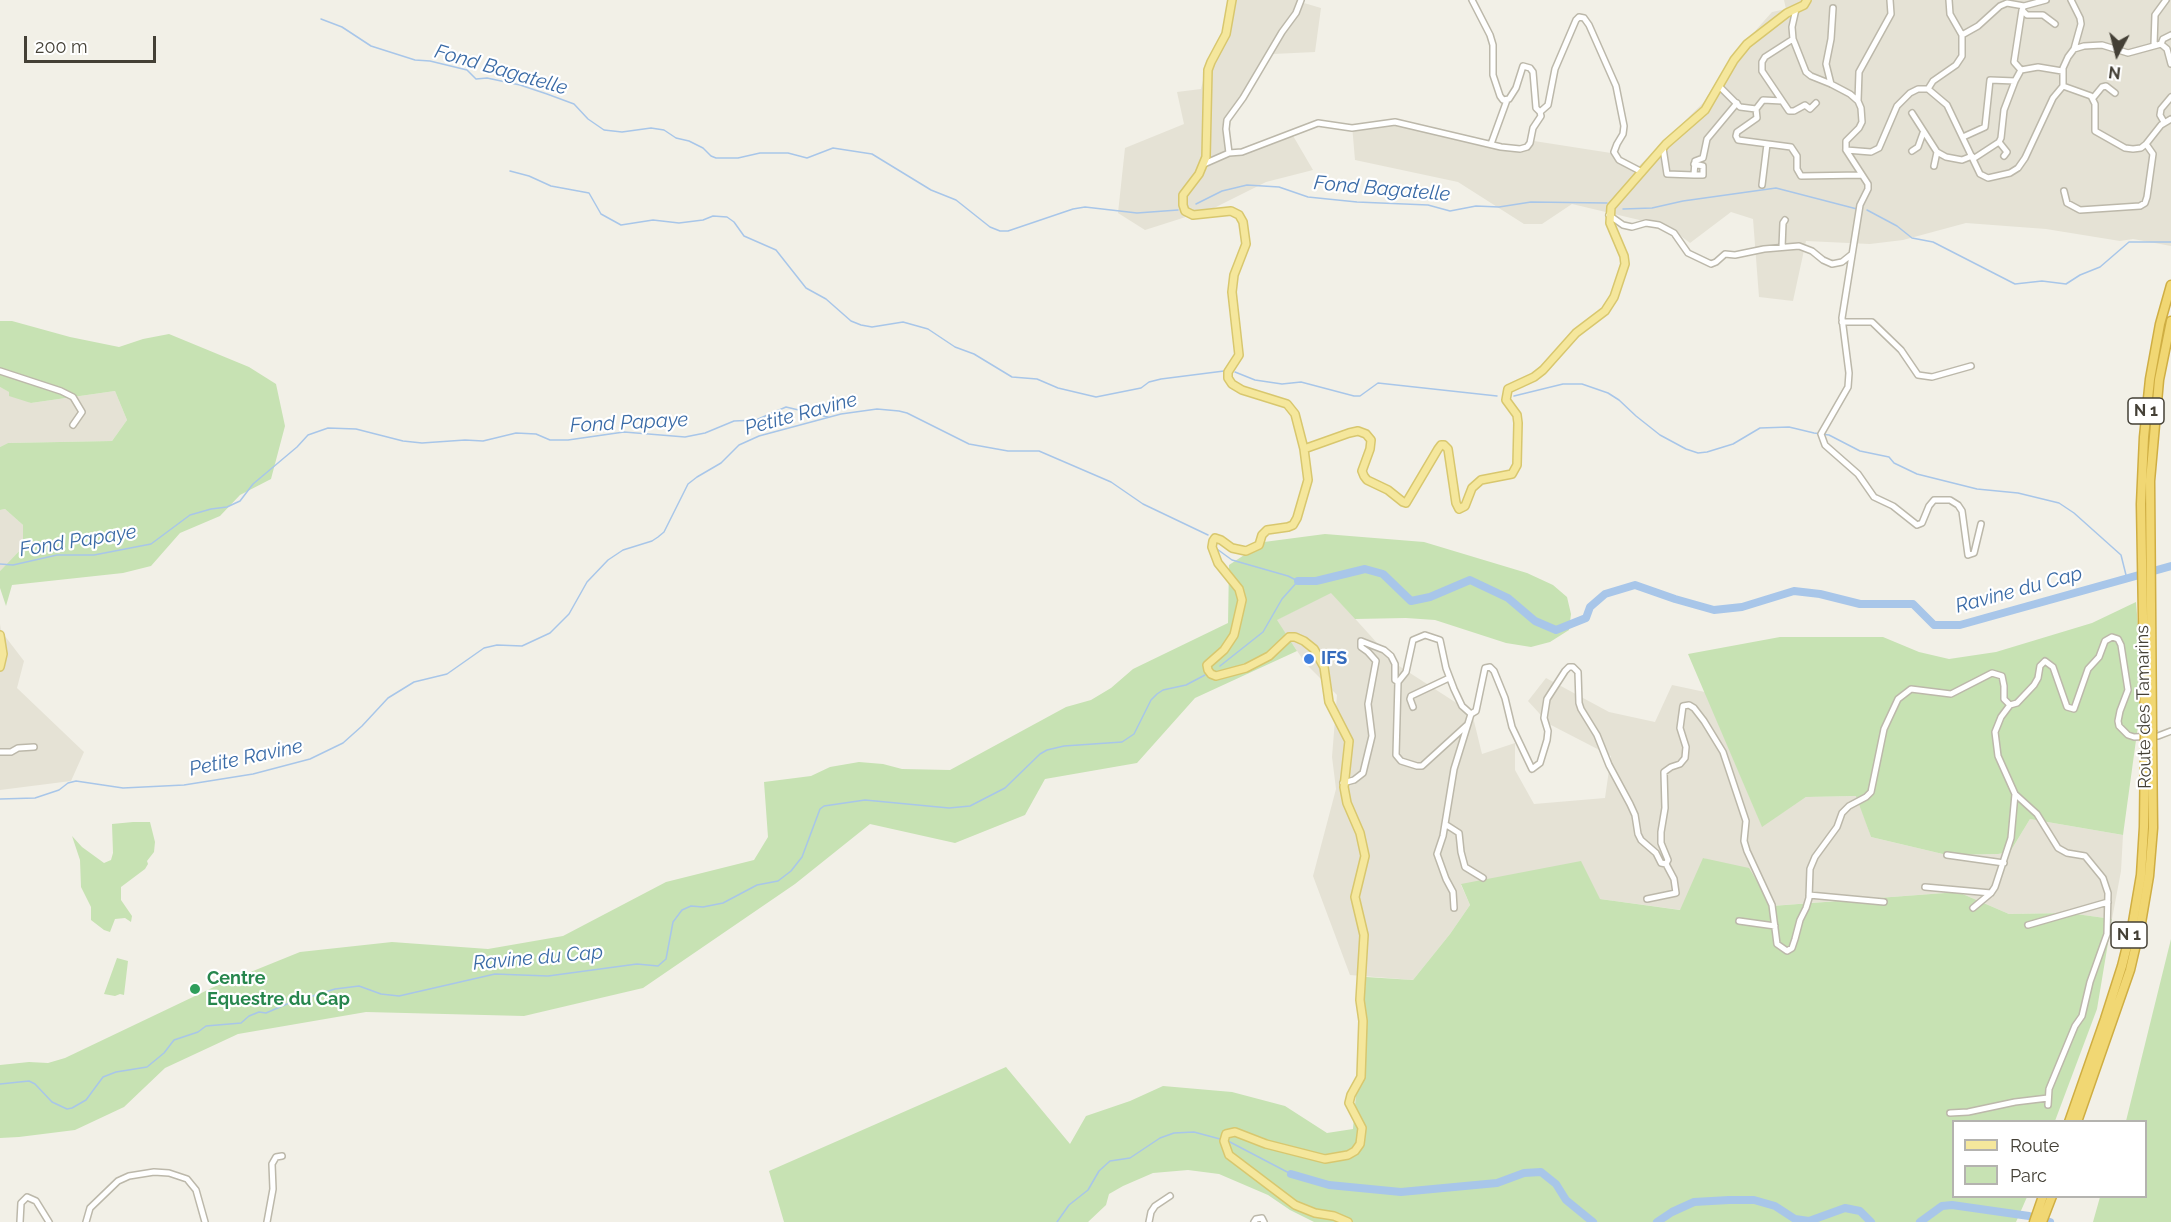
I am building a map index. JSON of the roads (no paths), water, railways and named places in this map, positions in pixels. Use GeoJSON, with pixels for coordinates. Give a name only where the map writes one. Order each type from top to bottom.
{"type":"FeatureCollection","features":[{"type":"Feature","properties":{"kind":"highway","name":"Route des Tamarins"},"geometry":{"type":"LineString","coordinates":[[2078,1120],[2123,990],[2141,923],[2149,876],[2152,828],[2146,539],[2142,477],[2150,379],[2160,324],[2171,285]]}},
{"type":"Feature","properties":{"kind":"highway","name":"Route des Tamarins"},"geometry":{"type":"LineString","coordinates":[[2146,539],[2159,380],[2171,321]]}},
{"type":"Feature","properties":{"kind":"highway","name":"Route des Tamarins"},"geometry":{"type":"LineString","coordinates":[[2070,1120],[2122,966],[2133,922],[2141,875],[2149,740]]}},
{"type":"Feature","properties":{"kind":"highway"},"geometry":{"type":"LineString","coordinates":[[2034,1222],[2043,1198]]}},
{"type":"Feature","properties":{"kind":"highway"},"geometry":{"type":"LineString","coordinates":[[2042,1222],[2052,1198]]}},
{"type":"Feature","properties":{"kind":"main road"},"geometry":{"type":"LineString","coordinates":[[1233,0],[1226,34],[1208,70],[1207,147],[1204,164],[1183,195],[1183,208],[1193,214],[1231,211],[1241,217],[1246,234],[1245,249],[1232,285],[1239,355],[1228,372],[1228,378],[1232,384],[1242,390],[1287,404],[1291,408],[1295,414],[1304,449],[1308,480],[1298,519],[1293,525],[1267,530],[1262,535],[1259,545],[1246,551],[1232,548],[1215,538],[1213,541],[1212,547],[1218,563],[1239,589],[1242,600],[1234,635],[1224,650],[1208,664],[1208,670],[1216,676],[1246,668],[1269,656],[1289,637],[1305,641],[1314,649],[1324,667],[1329,702],[1349,741],[1343,783],[1347,803],[1360,833],[1365,856],[1354,897],[1364,935],[1360,1000],[1363,1021],[1361,1077],[1349,1103],[1360,1123],[1362,1137],[1360,1144],[1348,1155],[1325,1160],[1266,1144],[1235,1132],[1226,1134],[1224,1141],[1229,1155],[1295,1205],[1348,1222]]}},
{"type":"Feature","properties":{"kind":"main road"},"geometry":{"type":"LineString","coordinates":[[1304,449],[1349,433],[1358,431],[1366,434],[1371,440],[1362,471],[1364,476],[1406,503],[1441,445],[1448,449],[1459,509],[1465,506],[1472,488],[1481,480],[1512,474],[1517,465],[1518,423],[1517,415],[1506,400],[1509,389],[1543,370],[1576,333],[1605,311],[1614,297],[1625,264],[1624,256],[1612,230],[1611,207],[1662,148],[1705,110],[1734,60],[1747,44],[1807,0]]}},
{"type":"Feature","properties":{"kind":"main road"},"geometry":{"type":"LineString","coordinates":[[0,635],[3,654],[0,667]]}},
{"type":"Feature","properties":{"kind":"street"},"geometry":{"type":"LineString","coordinates":[[1229,153],[1227,120],[1243,98],[1285,26],[1296,13],[1301,0]]}},
{"type":"Feature","properties":{"kind":"street"},"geometry":{"type":"LineString","coordinates":[[1472,0],[1490,34],[1493,45],[1495,83],[1500,96],[1506,100]]}},
{"type":"Feature","properties":{"kind":"street"},"geometry":{"type":"LineString","coordinates":[[1890,0],[1891,14],[1859,72],[1858,101],[1862,122],[1846,141],[1846,150],[1868,184],[1868,189],[1860,205],[1842,322],[1849,373],[1848,387],[1821,434],[1825,444],[1858,474],[1874,497],[1893,506],[1917,525],[1922,523],[1934,500],[1950,500],[1958,505],[1962,511],[1968,555],[1974,553],[1981,524]]}},
{"type":"Feature","properties":{"kind":"street"},"geometry":{"type":"LineString","coordinates":[[1928,89],[1933,81],[1956,65],[1962,56],[1962,35],[1950,14],[1949,0]]}},
{"type":"Feature","properties":{"kind":"street"},"geometry":{"type":"LineString","coordinates":[[2023,8],[2046,0]]}},
{"type":"Feature","properties":{"kind":"street"},"geometry":{"type":"LineString","coordinates":[[1846,150],[1872,152],[1879,148],[1897,106],[1918,88],[1928,89],[1947,105],[1980,174],[1988,178],[2010,173],[2018,168],[2062,86],[2062,71],[2074,49],[2081,24],[2071,0]]}},
{"type":"Feature","properties":{"kind":"street"},"geometry":{"type":"LineString","coordinates":[[2158,45],[2155,15],[2166,0]]}},
{"type":"Feature","properties":{"kind":"street"},"geometry":{"type":"LineString","coordinates":[[1962,35],[1978,26],[2006,1],[2019,4],[2029,16],[2043,15],[2055,24]]}},
{"type":"Feature","properties":{"kind":"street"},"geometry":{"type":"LineString","coordinates":[[1831,84],[1826,64],[1831,39],[1833,8]]}},
{"type":"Feature","properties":{"kind":"street"},"geometry":{"type":"LineString","coordinates":[[2023,8],[2015,66],[2021,70],[2038,67],[2062,71]]}},
{"type":"Feature","properties":{"kind":"street"},"geometry":{"type":"LineString","coordinates":[[1796,9],[1792,27],[1793,39],[1806,72],[1858,101]]}},
{"type":"Feature","properties":{"kind":"street"},"geometry":{"type":"LineString","coordinates":[[1540,112],[1548,105],[1556,69],[1572,28],[1576,20],[1582,17],[1588,25],[1616,86],[1624,126],[1623,135],[1614,152],[1620,160],[1642,172]]}},
{"type":"Feature","properties":{"kind":"street"},"geometry":{"type":"LineString","coordinates":[[2074,49],[2102,45],[2128,53],[2136,52],[2158,45],[2171,35]]}},
{"type":"Feature","properties":{"kind":"street"},"geometry":{"type":"LineString","coordinates":[[1793,39],[1775,49],[1762,62],[1762,71],[1792,112],[1805,105],[1810,109],[1816,103]]}},
{"type":"Feature","properties":{"kind":"street"},"geometry":{"type":"LineString","coordinates":[[2158,45],[2167,49],[2171,64]]}},
{"type":"Feature","properties":{"kind":"street"},"geometry":{"type":"LineString","coordinates":[[1204,164],[1229,153],[1242,152],[1318,123],[1352,128],[1395,122],[1491,144],[1513,149],[1527,147],[1533,128],[1541,116],[1536,108],[1533,72],[1530,68],[1523,66],[1516,88],[1506,100],[1491,144]]}},
{"type":"Feature","properties":{"kind":"street"},"geometry":{"type":"LineString","coordinates":[[1912,113],[1937,152],[1953,159],[1962,160],[1972,157],[1999,142],[2002,135],[2002,114],[2021,70]]}},
{"type":"Feature","properties":{"kind":"street"},"geometry":{"type":"LineString","coordinates":[[1963,137],[1985,127],[1990,80],[2015,81]]}},
{"type":"Feature","properties":{"kind":"street"},"geometry":{"type":"LineString","coordinates":[[1719,86],[1740,107],[1756,109]]}},
{"type":"Feature","properties":{"kind":"street"},"geometry":{"type":"LineString","coordinates":[[2062,86],[2078,90],[2092,98],[2095,104],[2095,131],[2125,148],[2133,149],[2146,144],[2164,122],[2171,119]]}},
{"type":"Feature","properties":{"kind":"street"},"geometry":{"type":"LineString","coordinates":[[2092,98],[2102,87],[2106,86],[2115,93]]}},
{"type":"Feature","properties":{"kind":"street"},"geometry":{"type":"LineString","coordinates":[[2164,122],[2160,115],[2161,109],[2171,97]]}},
{"type":"Feature","properties":{"kind":"street"},"geometry":{"type":"LineString","coordinates":[[1782,101],[1763,100],[1756,109],[1756,118],[1736,136],[1744,141],[1786,146],[1794,150],[1801,176],[1862,175]]}},
{"type":"Feature","properties":{"kind":"street"},"geometry":{"type":"LineString","coordinates":[[1662,148],[1667,174],[1694,175],[1695,161],[1703,158],[1707,139],[1737,104]]}},
{"type":"Feature","properties":{"kind":"street"},"geometry":{"type":"LineString","coordinates":[[1912,151],[1918,147],[1923,133]]}},
{"type":"Feature","properties":{"kind":"street"},"geometry":{"type":"LineString","coordinates":[[1999,142],[2007,152],[2004,156]]}},
{"type":"Feature","properties":{"kind":"street"},"geometry":{"type":"LineString","coordinates":[[1762,184],[1767,144]]}},
{"type":"Feature","properties":{"kind":"street"},"geometry":{"type":"LineString","coordinates":[[2064,191],[2067,203],[2080,210],[2140,206],[2145,203],[2147,197],[2153,154],[2146,144]]}},
{"type":"Feature","properties":{"kind":"street"},"geometry":{"type":"LineString","coordinates":[[1934,166],[1937,152]]}},
{"type":"Feature","properties":{"kind":"street"},"geometry":{"type":"LineString","coordinates":[[1610,215],[1623,225],[1632,227],[1646,223],[1659,225],[1674,233],[1688,253],[1711,264],[1725,254],[1736,255],[1782,247],[1798,246],[1812,251],[1832,264],[1842,262],[1852,254]]}},
{"type":"Feature","properties":{"kind":"street"},"geometry":{"type":"LineString","coordinates":[[1782,247],[1785,220]]}},
{"type":"Feature","properties":{"kind":"street"},"geometry":{"type":"LineString","coordinates":[[1842,322],[1872,322],[1901,350],[1921,376],[1950,374],[1971,366]]}},
{"type":"Feature","properties":{"kind":"street"},"geometry":{"type":"LineString","coordinates":[[0,371],[73,397],[82,412],[73,425]]}},
{"type":"Feature","properties":{"kind":"street"},"geometry":{"type":"LineString","coordinates":[[1398,682],[1406,672],[1413,640],[1425,635],[1440,640],[1449,678],[1462,706],[1472,714]]}},
{"type":"Feature","properties":{"kind":"street"},"geometry":{"type":"LineString","coordinates":[[2048,1105],[2049,1089],[2074,1026],[2082,1016],[2090,982],[2108,934],[2108,893],[2103,878],[2085,856],[2067,853],[2058,848],[2037,814],[2015,794],[1998,756],[1994,738],[2001,717],[2010,705],[2017,703],[2034,686],[2040,666],[2045,661],[2053,667],[2067,707],[2074,709],[2077,706],[2088,669],[2102,653],[2105,641],[2112,637],[2118,639],[2121,645],[2128,690],[2118,721],[2122,732],[2127,735],[2158,736],[2171,732]]}},
{"type":"Feature","properties":{"kind":"street"},"geometry":{"type":"LineString","coordinates":[[1343,783],[1354,780],[1363,773],[1372,736],[1368,704],[1376,661],[1361,647],[1361,641],[1384,650],[1395,664],[1395,680],[1398,682],[1396,755],[1401,761],[1422,766],[1469,723]]}},
{"type":"Feature","properties":{"kind":"street"},"geometry":{"type":"LineString","coordinates":[[1454,908],[1453,892],[1440,866],[1437,854],[1445,824],[1454,769],[1472,714],[1476,711],[1485,668],[1490,667],[1494,671],[1505,698],[1512,728],[1532,769],[1540,763],[1547,740],[1548,731],[1544,718],[1547,699],[1569,667],[1577,670],[1579,703],[1635,815],[1638,834],[1641,840],[1656,853],[1661,863],[1666,864]]}},
{"type":"Feature","properties":{"kind":"street"},"geometry":{"type":"LineString","coordinates":[[1647,899],[1676,893],[1674,879],[1666,864],[1668,860],[1661,843],[1661,832],[1665,808],[1664,772],[1680,764],[1685,758],[1686,747],[1680,728],[1683,706],[1689,705],[1694,708],[1723,752],[1746,821],[1744,841],[1747,851],[1772,905],[1778,944],[1787,951],[1792,948],[1809,895],[1810,869],[1815,856],[1837,826],[1842,813],[1871,792],[1884,729],[1893,707],[1902,694],[1919,688],[1934,693],[1951,694],[1992,673],[2002,676],[2004,699],[2010,705]]}},
{"type":"Feature","properties":{"kind":"street"},"geometry":{"type":"LineString","coordinates":[[1413,707],[1411,696],[1449,678]]}},
{"type":"Feature","properties":{"kind":"street"},"geometry":{"type":"LineString","coordinates":[[0,752],[34,747]]}},
{"type":"Feature","properties":{"kind":"street"},"geometry":{"type":"LineString","coordinates":[[1973,908],[1991,893],[2004,863],[2011,838],[2015,794]]}},
{"type":"Feature","properties":{"kind":"street"},"geometry":{"type":"LineString","coordinates":[[1445,824],[1459,833],[1465,867],[1483,878]]}},
{"type":"Feature","properties":{"kind":"street"},"geometry":{"type":"LineString","coordinates":[[1947,855],[2004,863]]}},
{"type":"Feature","properties":{"kind":"street"},"geometry":{"type":"LineString","coordinates":[[1925,887],[1991,893]]}},
{"type":"Feature","properties":{"kind":"street"},"geometry":{"type":"LineString","coordinates":[[1809,895],[1884,902]]}},
{"type":"Feature","properties":{"kind":"street"},"geometry":{"type":"LineString","coordinates":[[2028,926],[2108,902]]}},
{"type":"Feature","properties":{"kind":"street"},"geometry":{"type":"LineString","coordinates":[[1740,921],[1774,926]]}},
{"type":"Feature","properties":{"kind":"street"},"geometry":{"type":"LineString","coordinates":[[1950,1113],[2048,1098]]}},
{"type":"Feature","properties":{"kind":"street"},"geometry":{"type":"LineString","coordinates":[[267,1222],[273,1189],[272,1164],[276,1157],[282,1156]]}},
{"type":"Feature","properties":{"kind":"street"},"geometry":{"type":"LineString","coordinates":[[86,1222],[90,1208],[118,1181],[129,1176],[154,1172],[169,1173],[187,1179],[196,1190],[205,1222]]}},
{"type":"Feature","properties":{"kind":"street"},"geometry":{"type":"LineString","coordinates":[[1149,1222],[1155,1206],[1170,1196]]}},
{"type":"Feature","properties":{"kind":"street"},"geometry":{"type":"LineString","coordinates":[[21,1222],[21,1203],[27,1197],[36,1201],[49,1222]]}},
{"type":"Feature","properties":{"kind":"street"},"geometry":{"type":"LineString","coordinates":[[1254,1222],[1262,1218],[1264,1222]]}},
{"type":"Feature","properties":{"kind":"waterway","name":"Fond Bagatelle"},"geometry":{"type":"LineString","coordinates":[[321,19],[342,27],[371,46],[415,60],[430,61],[467,70],[476,79],[487,78],[520,85],[574,104],[588,119],[604,130],[622,132],[651,128],[664,130],[676,138],[703,148],[716,158],[738,158],[760,153],[788,153],[807,158],[833,148],[872,154],[931,190],[956,200],[990,227],[1000,231],[1008,231],[1085,207],[1137,213],[1178,210]]}},
{"type":"Feature","properties":{"kind":"waterway"},"geometry":{"type":"LineString","coordinates":[[510,171],[529,176],[551,186],[589,193],[601,214],[621,225],[653,220],[679,223],[703,220],[713,216],[727,217],[734,222],[744,236],[776,250],[806,288],[826,299],[851,321],[872,327],[903,322],[928,329],[955,347],[974,354],[1012,377],[1037,379],[1058,388],[1096,397],[1141,388],[1149,382],[1161,379],[1224,371]]}},
{"type":"Feature","properties":{"kind":"waterway","name":"Fond Bagatelle"},"geometry":{"type":"LineString","coordinates":[[1196,204],[1222,191],[1247,185],[1279,187],[1308,197],[1428,205],[1450,211],[1476,206],[1499,207],[1531,202],[1607,203]]}},
{"type":"Feature","properties":{"kind":"waterway","name":"Fond Bagatelle"},"geometry":{"type":"LineString","coordinates":[[1623,209],[1652,208],[1683,201],[1776,188],[1857,209]]}},
{"type":"Feature","properties":{"kind":"waterway","name":"Fond Bagatelle"},"geometry":{"type":"LineString","coordinates":[[1867,210],[1897,226],[1912,238],[1933,242],[2015,284],[2042,281],[2066,284],[2100,267],[2129,242],[2171,242]]}},
{"type":"Feature","properties":{"kind":"waterway"},"geometry":{"type":"LineString","coordinates":[[1235,372],[1255,380],[1282,384],[1301,382],[1354,396],[1360,396],[1378,383],[1497,396]]}},
{"type":"Feature","properties":{"kind":"waterway"},"geometry":{"type":"LineString","coordinates":[[1514,396],[1563,384],[1582,384],[1608,393],[1660,435],[1698,453],[1733,444],[1760,428],[1789,427],[1829,435],[1860,451],[1889,457],[1894,463],[1917,474],[1977,489],[2018,493],[2059,503],[2074,513],[2121,555],[2127,579]]}},
{"type":"Feature","properties":{"kind":"waterway","name":"Fond Papaye"},"geometry":{"type":"LineString","coordinates":[[0,564],[13,565],[57,555],[94,555],[151,544],[190,515],[227,507],[240,501],[253,484],[308,435],[328,428],[356,429],[403,441],[422,443],[483,441],[516,433],[536,434],[550,440],[568,440],[624,432],[685,437],[705,433],[734,421],[756,420],[786,407],[828,417]]}},
{"type":"Feature","properties":{"kind":"waterway","name":"Petite Ravine"},"geometry":{"type":"LineString","coordinates":[[0,799],[35,798],[59,790],[68,783],[76,781],[123,788],[184,785],[253,774],[310,759],[343,743],[388,698],[414,682],[447,674],[484,648],[497,645],[522,646],[550,633],[569,614],[587,582],[608,560],[623,550],[652,541],[664,532],[688,484],[721,463],[739,445],[759,436],[841,414],[877,409],[899,411],[969,444],[1008,451],[1039,451],[1111,482],[1143,504],[1208,535]]}},
{"type":"Feature","properties":{"kind":"waterway","name":"Ravine du Cap"},"geometry":{"type":"LineString","coordinates":[[1217,549],[1232,560],[1298,581],[1282,599],[1263,632],[1220,666]]}},
{"type":"Feature","properties":{"kind":"waterway","name":"Ravine du Cap"},"geometry":{"type":"LineString","coordinates":[[1298,581],[1316,581],[1365,569],[1383,574],[1411,601],[1430,597],[1470,580],[1508,598],[1535,621],[1556,630],[1586,618],[1590,607],[1605,594],[1635,585],[1714,610],[1742,607],[1794,591],[1820,594],[1860,604],[1913,604],[1934,625],[1960,625],[2171,566]]}},
{"type":"Feature","properties":{"kind":"waterway","name":"Ravine du Cap"},"geometry":{"type":"LineString","coordinates":[[0,1084],[29,1081],[35,1084],[52,1102],[67,1109],[86,1100],[103,1077],[116,1072],[147,1067],[164,1053],[174,1040],[198,1032],[206,1026],[241,1023],[249,1016],[259,1012],[266,1013],[335,989],[359,986],[381,994],[399,996],[495,974],[548,976],[637,964],[658,966],[666,959],[673,922],[682,910],[691,906],[703,907],[723,903],[757,885],[778,881],[791,871],[802,857],[820,809],[824,806],[865,800],[949,808],[970,806],[1005,788],[1047,750],[1064,746],[1122,742],[1134,734],[1151,700],[1157,694],[1163,690],[1186,685],[1205,675]]}},
{"type":"Feature","properties":{"kind":"waterway"},"geometry":{"type":"LineString","coordinates":[[1057,1222],[1069,1205],[1088,1190],[1099,1171],[1110,1161],[1130,1158],[1160,1138],[1174,1133],[1194,1132],[1220,1139]]}},
{"type":"Feature","properties":{"kind":"waterway"},"geometry":{"type":"LineString","coordinates":[[1228,1141],[1291,1174]]}},
{"type":"Feature","properties":{"kind":"waterway"},"geometry":{"type":"LineString","coordinates":[[1291,1174],[1329,1185],[1401,1192],[1497,1183],[1524,1173],[1541,1172],[1556,1184],[1566,1200],[1593,1222]]}},
{"type":"Feature","properties":{"kind":"waterway"},"geometry":{"type":"LineString","coordinates":[[1657,1222],[1694,1202],[1729,1200],[1754,1200],[1775,1206],[1795,1219],[1809,1221],[1845,1208],[1860,1211],[1871,1222]]}},
{"type":"Feature","properties":{"kind":"waterway"},"geometry":{"type":"LineString","coordinates":[[1920,1222],[1942,1206],[1952,1205],[2029,1216],[2050,1222]]}},
{"type":"Feature","properties":{"kind":"place","name":"IFS"},"geometry":{"type":"Point","coordinates":[1309,659]}},
{"type":"Feature","properties":{"kind":"place","name":"Centre Equestre du Cap"},"geometry":{"type":"Point","coordinates":[195,989]}}]}
